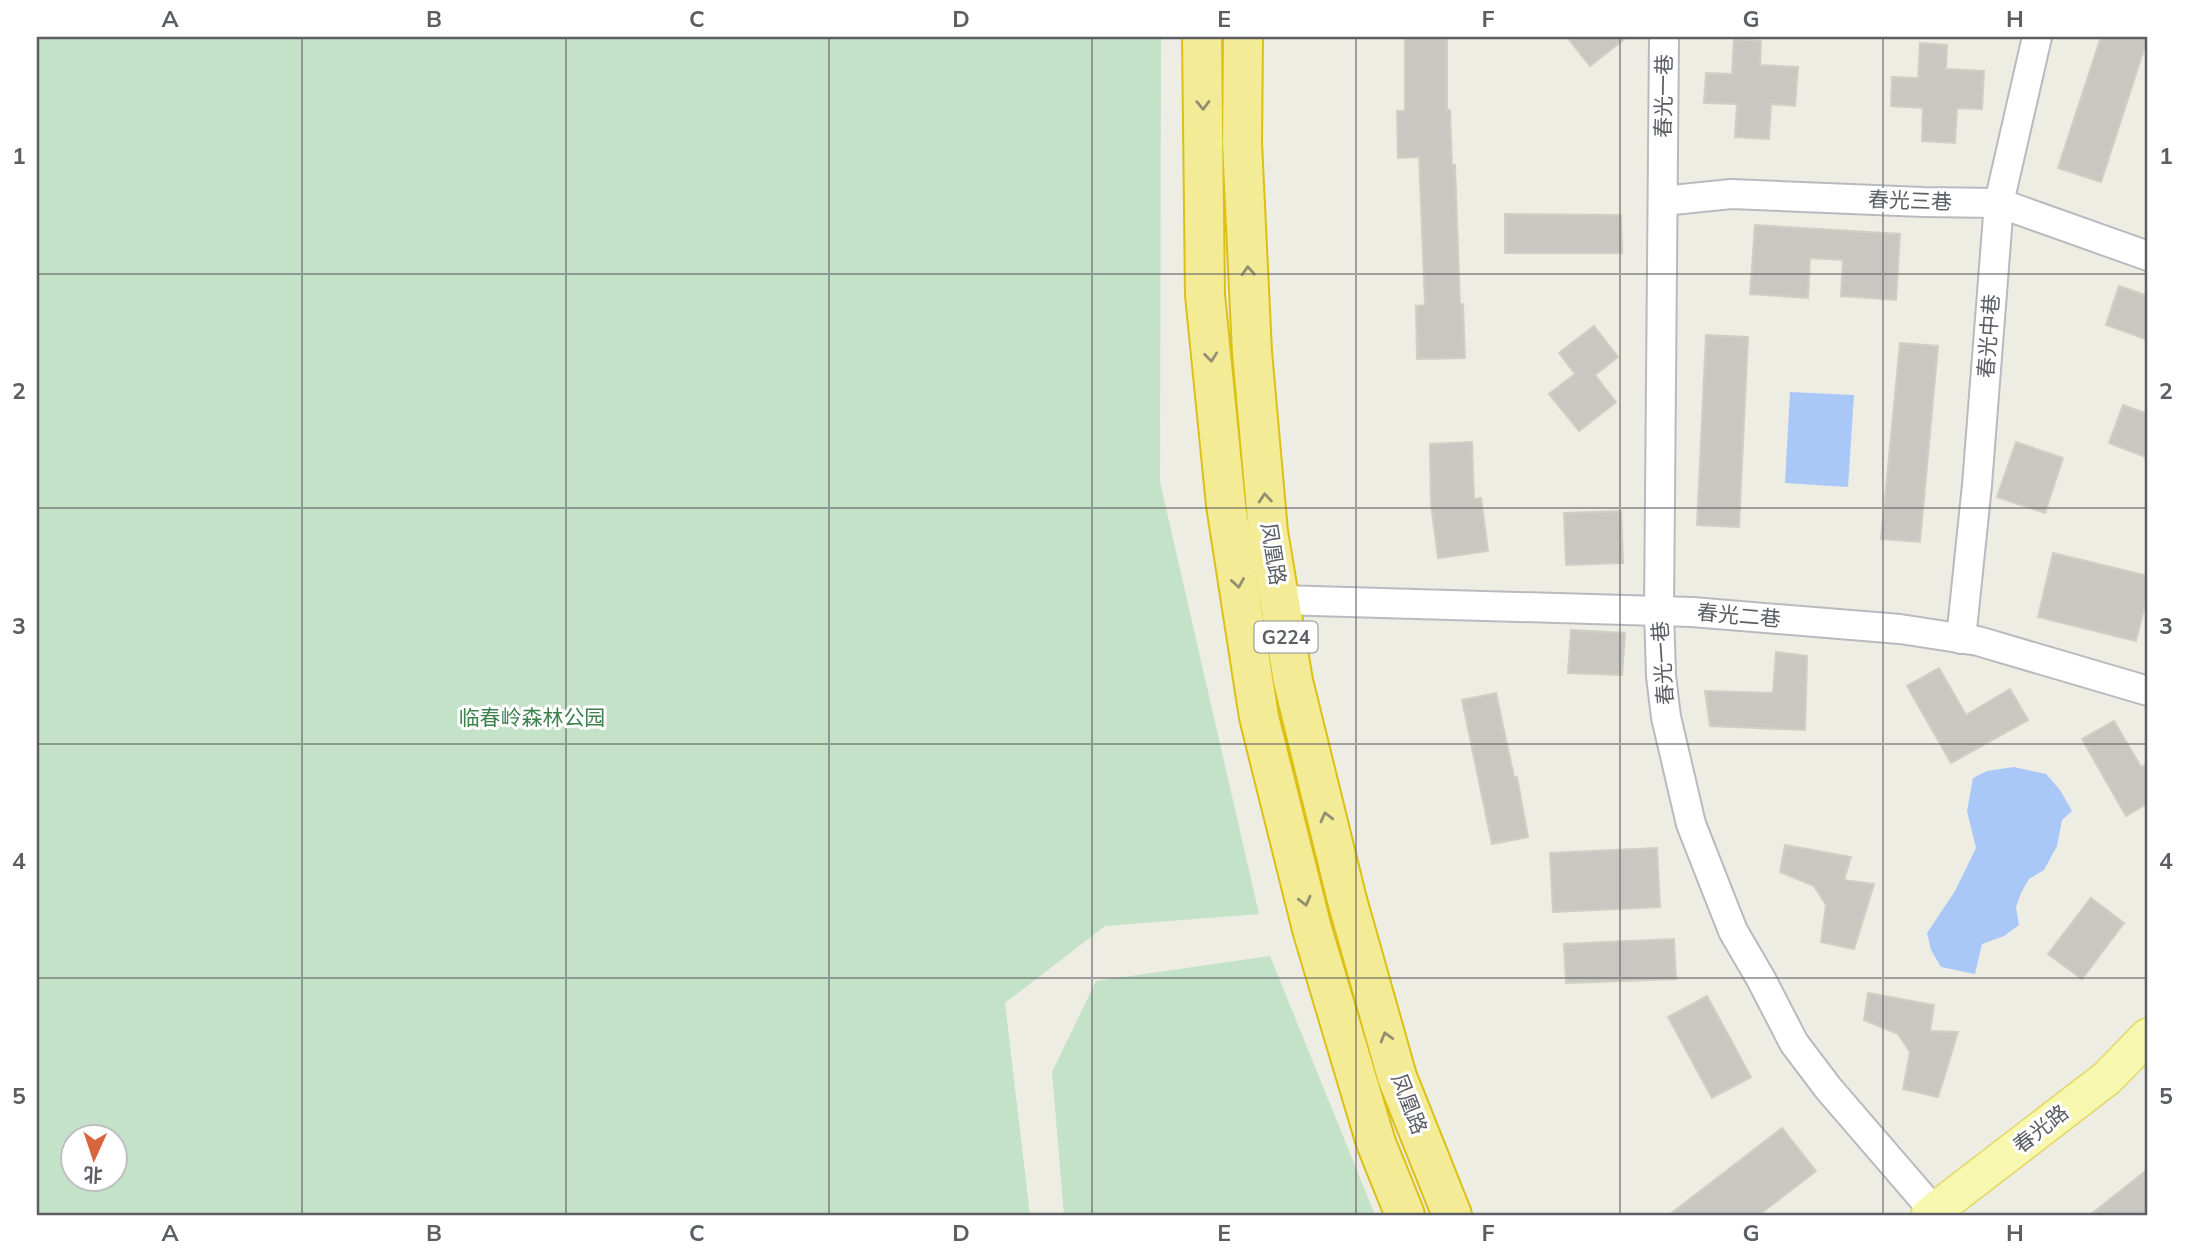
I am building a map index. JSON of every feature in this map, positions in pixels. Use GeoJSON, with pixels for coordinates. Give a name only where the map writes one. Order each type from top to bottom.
{"type":"FeatureCollection","features":[{"type":"Feature","properties":{"kind":"highway","name":"凤凰路"},"geometry":{"type":"LineString","coordinates":[[1202,37],[1205,295],[1226,505],[1259,717],[1316,943],[1376,1143],[1405,1215]]}},
{"type":"Feature","properties":{"kind":"highway","name":"凤凰路"},"geometry":{"type":"LineString","coordinates":[[1243,37],[1242,143],[1252,352],[1268,532],[1293,681],[1347,900],[1397,1077],[1452,1215]]}},
{"type":"Feature","properties":{"kind":"main road","name":"春光路"},"geometry":{"type":"LineString","coordinates":[[1943,1214],[2107,1078],[2148,1036]]}},
{"type":"Feature","properties":{"kind":"main road","name":"春光路"},"geometry":{"type":"LineString","coordinates":[[1943,1214],[2119,1098],[2148,1067]]}},
{"type":"Feature","properties":{"kind":"street","name":"春光一巷"},"geometry":{"type":"LineString","coordinates":[[1664,37],[1661,676],[1666,718],[1690,824],[1733,930],[1794,1043],[1871,1140],[1943,1214]]}},
{"type":"Feature","properties":{"kind":"street","name":"春光中巷"},"geometry":{"type":"LineString","coordinates":[[1961,639],[1977,485],[1999,203],[2038,37]]}},
{"type":"Feature","properties":{"kind":"street","name":"春光三巷"},"geometry":{"type":"LineString","coordinates":[[1663,201],[1731,194],[1999,203],[2148,256]]}},
{"type":"Feature","properties":{"kind":"street","name":"春光二巷"},"geometry":{"type":"LineString","coordinates":[[1280,600],[1660,611],[1900,629],[1978,641],[2148,691]]}},
{"type":"Feature","properties":{"kind":"green space","name":"临春岭森林公园"},"geometry":{"type":"Polygon","coordinates":[[[37,37],[1161,37],[1160,482],[1259,914],[1105,926],[1005,1003],[1030,1215],[37,1215],[37,37]]]}},
{"type":"Feature","properties":{"kind":"green space"},"geometry":{"type":"Polygon","coordinates":[[[1270,956],[1375,1215],[1064,1215],[1052,1072],[1096,981],[1270,956]]]}},
{"type":"Feature","properties":{"kind":"water"},"geometry":{"type":"Polygon","coordinates":[[[1790,392],[1854,395],[1848,487],[1785,483],[1790,392]]]}},
{"type":"Feature","properties":{"kind":"water"},"geometry":{"type":"Polygon","coordinates":[[[2014,767],[2046,774],[2060,790],[2072,811],[2062,820],[2057,846],[2044,870],[2029,879],[2021,893],[2016,907],[2019,925],[2004,936],[1982,944],[1975,974],[1941,967],[1931,950],[1927,933],[1955,891],[1976,848],[1967,811],[1973,778],[1987,771],[2014,767]]]}},
{"type":"Feature","properties":{"kind":"building"},"geometry":{"type":"Polygon","coordinates":[[[1405,37],[1447,37],[1447,110],[1450,110],[1452,165],[1455,165],[1460,305],[1463,304],[1465,358],[1417,359],[1416,306],[1425,305],[1419,157],[1398,158],[1397,111],[1405,111],[1405,37]]]}},
{"type":"Feature","properties":{"kind":"building"},"geometry":{"type":"Polygon","coordinates":[[[1567,37],[1627,37],[1590,66],[1567,37]]]}},
{"type":"Feature","properties":{"kind":"building"},"geometry":{"type":"Polygon","coordinates":[[[2101,37],[2148,37],[2101,182],[2058,168],[2101,37]]]}},
{"type":"Feature","properties":{"kind":"building"},"geometry":{"type":"Polygon","coordinates":[[[1734,39],[1761,41],[1760,65],[1798,67],[1795,106],[1771,104],[1769,139],[1735,137],[1737,104],[1704,103],[1706,73],[1732,74],[1734,39]]]}},
{"type":"Feature","properties":{"kind":"building"},"geometry":{"type":"Polygon","coordinates":[[[1920,43],[1947,45],[1946,69],[1984,71],[1982,109],[1957,108],[1955,143],[1922,141],[1923,108],[1891,106],[1892,77],[1918,78],[1920,43]]]}},
{"type":"Feature","properties":{"kind":"building"},"geometry":{"type":"Polygon","coordinates":[[[1505,214],[1621,215],[1622,253],[1505,253],[1505,214]]]}},
{"type":"Feature","properties":{"kind":"building"},"geometry":{"type":"Polygon","coordinates":[[[1755,225],[1900,234],[1896,300],[1841,296],[1843,260],[1810,258],[1808,298],[1750,294],[1755,225]]]}},
{"type":"Feature","properties":{"kind":"building"},"geometry":{"type":"Polygon","coordinates":[[[2119,286],[2148,296],[2148,340],[2106,325],[2119,286]]]}},
{"type":"Feature","properties":{"kind":"building"},"geometry":{"type":"Polygon","coordinates":[[[1594,326],[1618,357],[1595,375],[1616,402],[1579,431],[1549,394],[1575,374],[1559,353],[1594,326]]]}},
{"type":"Feature","properties":{"kind":"building"},"geometry":{"type":"Polygon","coordinates":[[[1706,335],[1748,337],[1739,527],[1697,525],[1706,335]]]}},
{"type":"Feature","properties":{"kind":"building"},"geometry":{"type":"Polygon","coordinates":[[[1900,343],[1938,346],[1920,542],[1881,539],[1900,343]]]}},
{"type":"Feature","properties":{"kind":"building"},"geometry":{"type":"Polygon","coordinates":[[[2123,405],[2148,414],[2148,458],[2109,443],[2123,405]]]}},
{"type":"Feature","properties":{"kind":"building"},"geometry":{"type":"Polygon","coordinates":[[[1472,442],[1474,499],[1481,498],[1488,551],[1438,558],[1431,504],[1430,444],[1472,442]]]}},
{"type":"Feature","properties":{"kind":"building"},"geometry":{"type":"Polygon","coordinates":[[[2016,442],[2063,458],[2045,513],[1997,497],[2016,442]]]}},
{"type":"Feature","properties":{"kind":"building"},"geometry":{"type":"Polygon","coordinates":[[[1621,511],[1623,563],[1566,565],[1564,513],[1621,511]]]}},
{"type":"Feature","properties":{"kind":"building"},"geometry":{"type":"Polygon","coordinates":[[[2053,553],[2148,576],[2148,593],[2136,641],[2038,617],[2053,553]]]}},
{"type":"Feature","properties":{"kind":"building"},"geometry":{"type":"Polygon","coordinates":[[[1571,630],[1625,633],[1622,675],[1568,673],[1571,630]]]}},
{"type":"Feature","properties":{"kind":"building"},"geometry":{"type":"Polygon","coordinates":[[[1776,652],[1807,656],[1805,730],[1710,726],[1705,691],[1773,693],[1776,652]]]}},
{"type":"Feature","properties":{"kind":"building"},"geometry":{"type":"Polygon","coordinates":[[[1939,668],[1966,715],[2010,689],[2028,720],[1951,763],[1907,686],[1939,668]]]}},
{"type":"Feature","properties":{"kind":"building"},"geometry":{"type":"Polygon","coordinates":[[[1496,693],[1514,777],[1517,777],[1528,837],[1492,844],[1462,700],[1496,693]]]}},
{"type":"Feature","properties":{"kind":"building"},"geometry":{"type":"Polygon","coordinates":[[[2114,721],[2141,767],[2148,763],[2148,803],[2126,816],[2082,739],[2114,721]]]}},
{"type":"Feature","properties":{"kind":"building"},"geometry":{"type":"Polygon","coordinates":[[[1785,845],[1851,857],[1844,880],[1874,884],[1854,949],[1821,942],[1826,905],[1814,886],[1780,872],[1785,845]]]}},
{"type":"Feature","properties":{"kind":"building"},"geometry":{"type":"Polygon","coordinates":[[[1657,848],[1660,907],[1553,912],[1550,853],[1657,848]]]}},
{"type":"Feature","properties":{"kind":"building"},"geometry":{"type":"Polygon","coordinates":[[[2091,898],[2124,923],[2082,979],[2048,954],[2091,898]]]}},
{"type":"Feature","properties":{"kind":"building"},"geometry":{"type":"Polygon","coordinates":[[[1674,939],[1676,979],[1566,983],[1564,944],[1674,939]]]}},
{"type":"Feature","properties":{"kind":"building"},"geometry":{"type":"Polygon","coordinates":[[[1868,993],[1934,1005],[1930,1031],[1958,1032],[1938,1097],[1903,1089],[1910,1052],[1898,1034],[1864,1020],[1868,993]]]}},
{"type":"Feature","properties":{"kind":"building"},"geometry":{"type":"Polygon","coordinates":[[[1707,996],[1751,1077],[1712,1098],[1668,1017],[1707,996]]]}},
{"type":"Feature","properties":{"kind":"building"},"geometry":{"type":"Polygon","coordinates":[[[1782,1128],[1816,1171],[1759,1215],[1669,1215],[1782,1128]]]}},
{"type":"Feature","properties":{"kind":"building"},"geometry":{"type":"Polygon","coordinates":[[[2148,1169],[2148,1210],[2142,1215],[2090,1215],[2148,1169]]]}}]}
